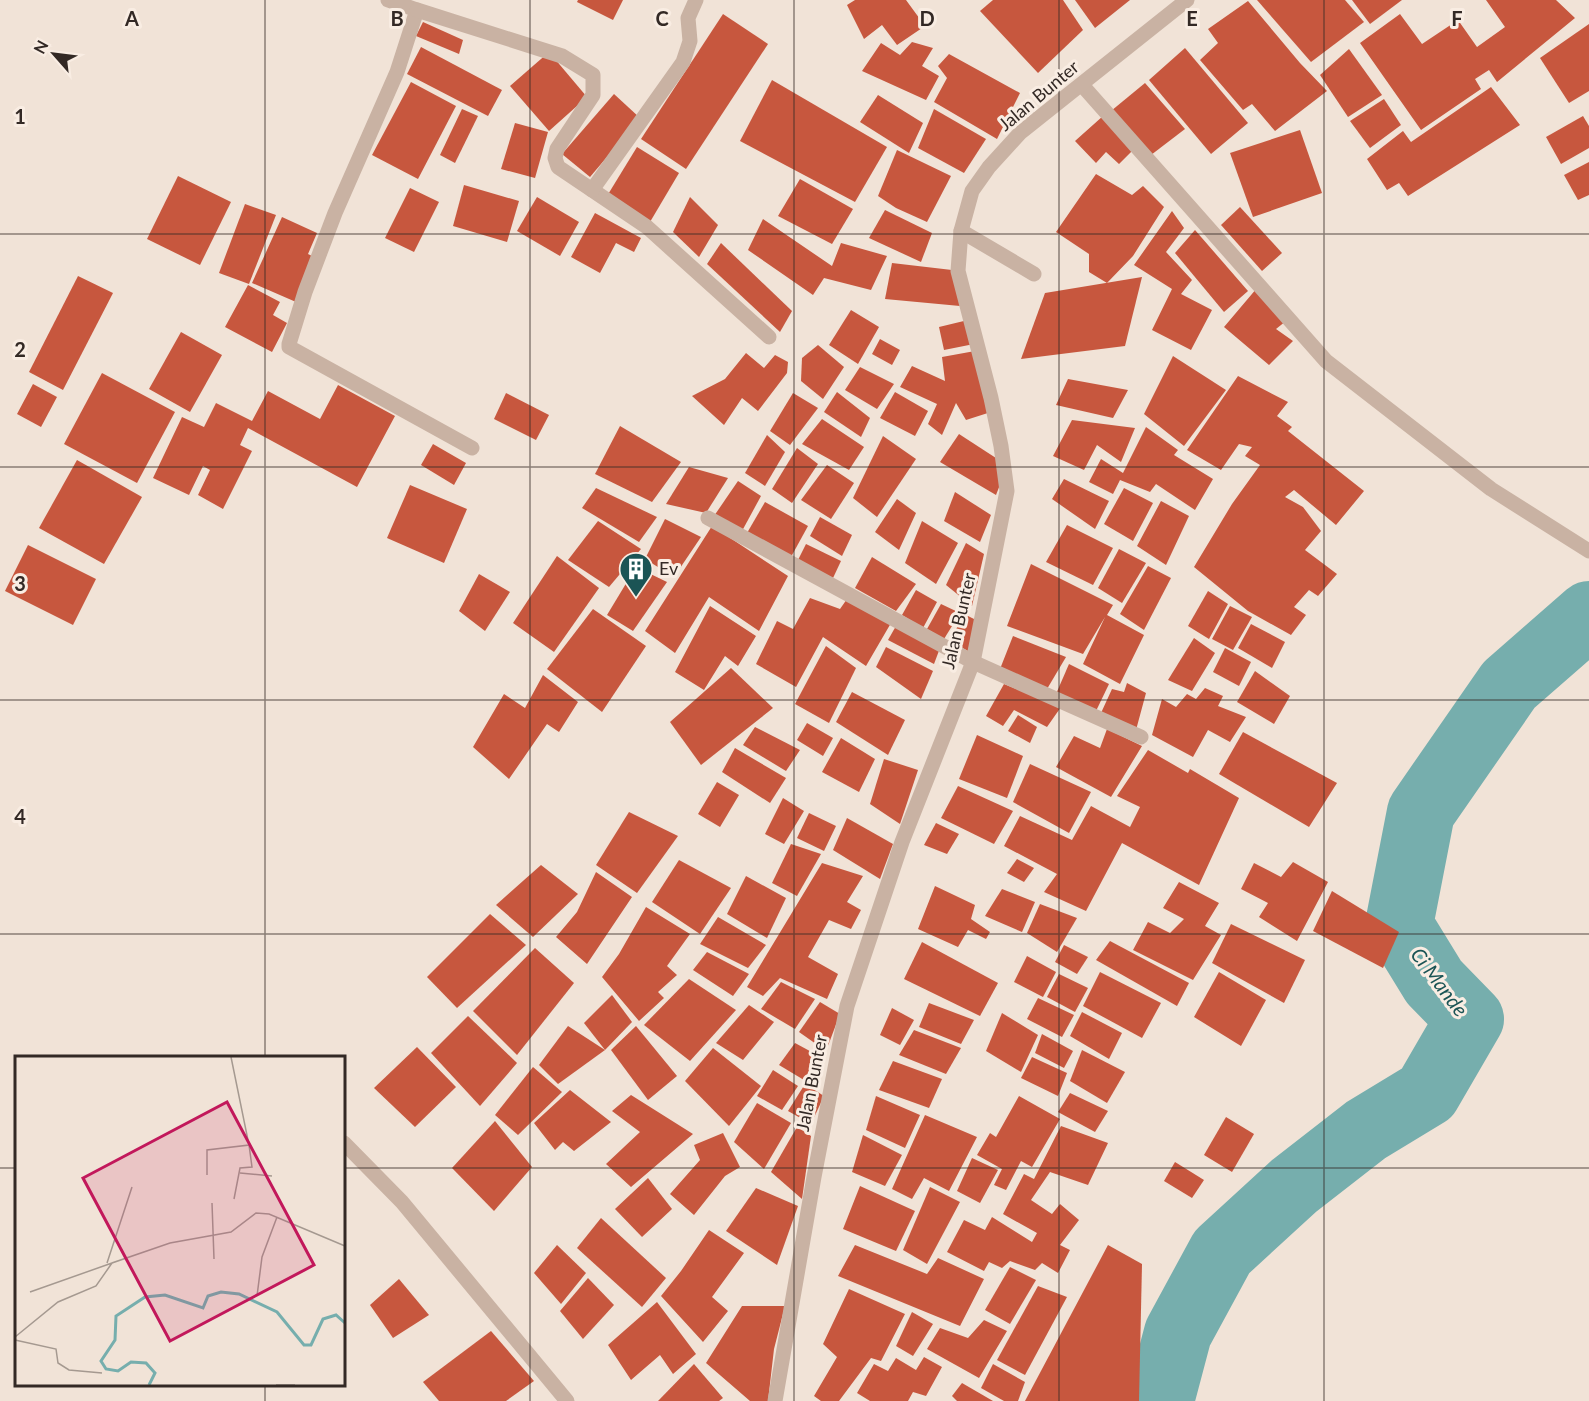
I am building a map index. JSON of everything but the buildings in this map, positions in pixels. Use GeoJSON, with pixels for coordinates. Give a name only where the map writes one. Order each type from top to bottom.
{"type":"FeatureCollection","features":[{"type":"Feature","properties":{"kind":"street"},"geometry":{"type":"LineString","coordinates":[[388,0],[562,56],[593,75],[593,95],[556,149],[555,158],[558,167],[647,227],[769,337]]}},
{"type":"Feature","properties":{"kind":"street"},"geometry":{"type":"LineString","coordinates":[[592,190],[683,62],[690,41],[688,18],[696,0]]}},
{"type":"Feature","properties":{"kind":"street","name":"Jalan Bunter"},"geometry":{"type":"LineString","coordinates":[[775,1401],[814,1178],[848,1006],[902,842],[973,662],[1007,491],[992,398],[958,271],[961,231],[972,191],[989,167],[1020,133],[1082,86],[1187,0]]}},
{"type":"Feature","properties":{"kind":"street"},"geometry":{"type":"LineString","coordinates":[[417,10],[397,72],[335,213],[288,344],[289,347],[472,448]]}},
{"type":"Feature","properties":{"kind":"street"},"geometry":{"type":"LineString","coordinates":[[1082,86],[1326,362],[1491,489],[1589,551]]}},
{"type":"Feature","properties":{"kind":"street"},"geometry":{"type":"LineString","coordinates":[[961,231],[1034,274]]}},
{"type":"Feature","properties":{"kind":"street"},"geometry":{"type":"LineString","coordinates":[[708,518],[973,662],[1141,737]]}},
{"type":"Feature","properties":{"kind":"street"},"geometry":{"type":"LineString","coordinates":[[345,1144],[402,1202],[567,1401]]}},
{"type":"Feature","properties":{"kind":"waterway","name":"Ci Mande"},"geometry":{"type":"LineString","coordinates":[[1160,1401],[1178,1333],[1222,1252],[1294,1186],[1366,1130],[1427,1093],[1470,1019],[1434,982],[1399,925],[1421,812],[1509,685],[1589,615]]}},
{"type":"Feature","properties":{"kind":"place","name":"Ev"},"geometry":{"type":"Point","coordinates":[636,598]}}]}
